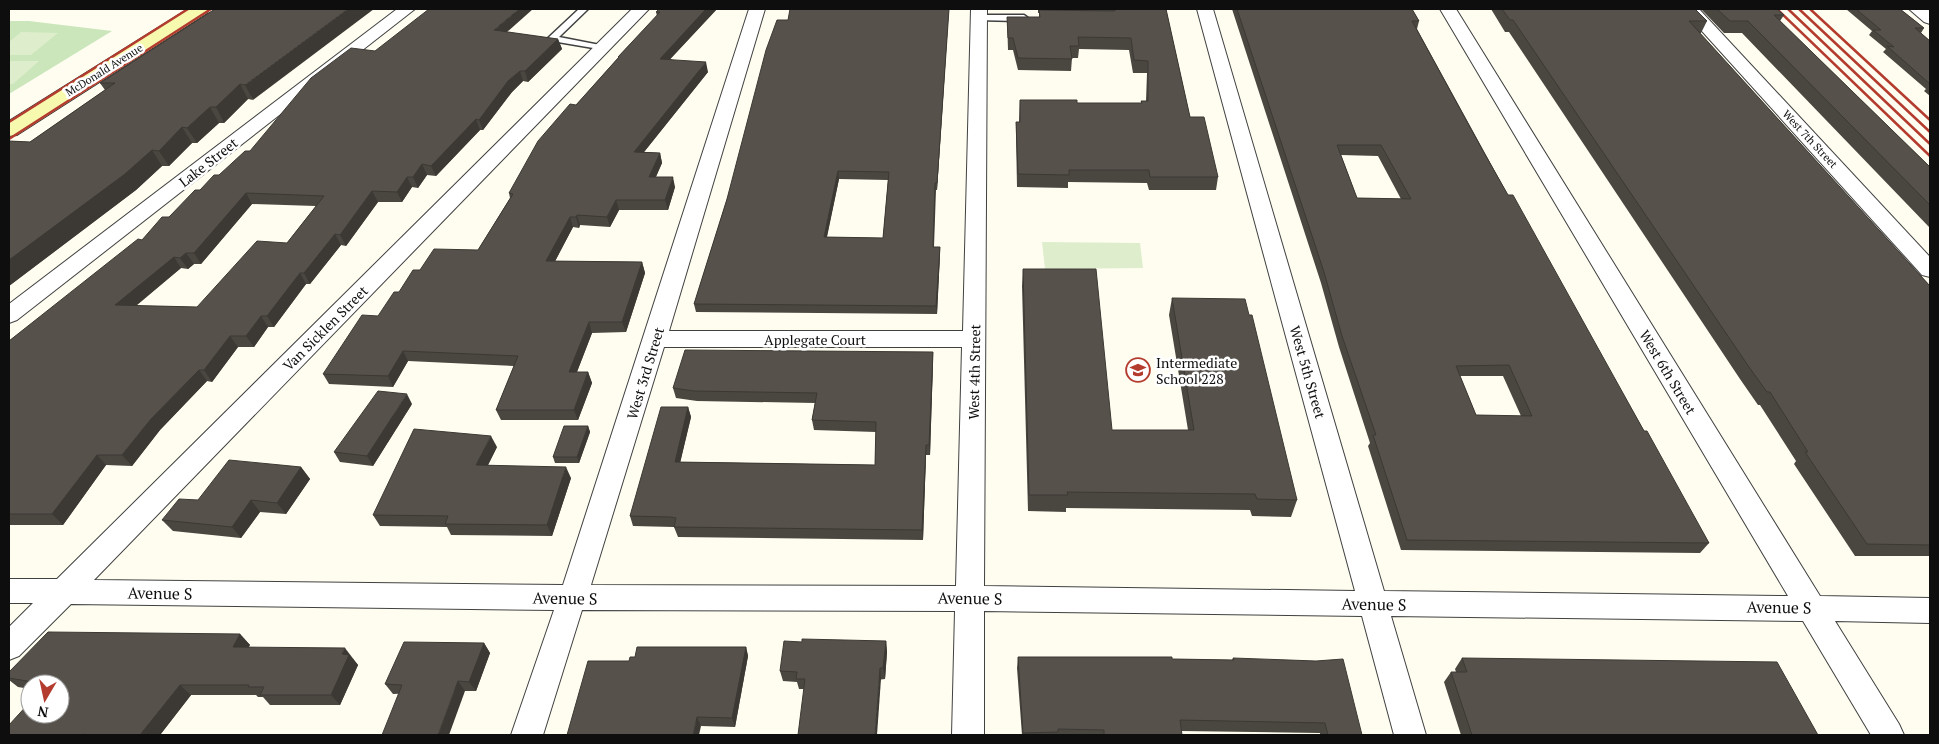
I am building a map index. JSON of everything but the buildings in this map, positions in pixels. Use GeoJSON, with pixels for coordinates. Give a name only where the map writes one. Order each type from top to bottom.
{"type":"FeatureCollection","features":[{"type":"Feature","properties":{"kind":"main road","name":"McDonald Avenue"},"geometry":{"type":"LineString","coordinates":[[9,130],[200,9]]}},
{"type":"Feature","properties":{"kind":"street","name":"Lake Street"},"geometry":{"type":"LineString","coordinates":[[9,315],[407,9]]}},
{"type":"Feature","properties":{"kind":"street","name":"Van Sicklen Street"},"geometry":{"type":"LineString","coordinates":[[9,647],[641,9]]}},
{"type":"Feature","properties":{"kind":"street","name":"West 3rd Street"},"geometry":{"type":"LineString","coordinates":[[527,735],[557,641],[574,598],[758,9]]}},
{"type":"Feature","properties":{"kind":"street","name":"West 5th Street"},"geometry":{"type":"LineString","coordinates":[[1205,9],[1410,735]]}},
{"type":"Feature","properties":{"kind":"street","name":"West 6th Street"},"geometry":{"type":"LineString","coordinates":[[1448,9],[1888,735]]}},
{"type":"Feature","properties":{"kind":"street","name":"West 7th Street"},"geometry":{"type":"LineString","coordinates":[[1690,9],[1930,270]]}},
{"type":"Feature","properties":{"kind":"street"},"geometry":{"type":"LineString","coordinates":[[1917,9],[1930,20]]}},
{"type":"Feature","properties":{"kind":"street","name":"West 4th Street"},"geometry":{"type":"LineString","coordinates":[[968,735],[979,13]]}},
{"type":"Feature","properties":{"kind":"street","name":"Applegate Court"},"geometry":{"type":"LineString","coordinates":[[656,339],[974,339]]}},
{"type":"Feature","properties":{"kind":"street","name":"Avenue S"},"geometry":{"type":"LineString","coordinates":[[9,591],[574,598],[970,598],[1930,610]]}},
{"type":"Feature","properties":{"kind":"lane"},"geometry":{"type":"LineString","coordinates":[[584,9],[552,38],[602,48]]}},
{"type":"Feature","properties":{"kind":"lane"},"geometry":{"type":"LineString","coordinates":[[979,13],[1038,18]]}},
{"type":"Feature","properties":{"kind":"green space"},"geometry":{"type":"Polygon","coordinates":[[[9,21],[29,21],[112,31],[9,94],[9,21]]]}},
{"type":"Feature","properties":{"kind":"green space"},"geometry":{"type":"Polygon","coordinates":[[[21,32],[58,33],[31,55],[9,55],[9,42],[21,32]]]}},
{"type":"Feature","properties":{"kind":"green space"},"geometry":{"type":"Polygon","coordinates":[[[9,61],[39,61],[13,84],[9,84],[9,61]]]}},
{"type":"Feature","properties":{"kind":"green space"},"geometry":{"type":"Polygon","coordinates":[[[1042,242],[1140,243],[1143,268],[1045,269],[1042,242]]]}},
{"type":"Feature","properties":{"kind":"railway"},"geometry":{"type":"LineString","coordinates":[[9,122],[188,9]]}},
{"type":"Feature","properties":{"kind":"railway"},"geometry":{"type":"LineString","coordinates":[[9,139],[211,9]]}},
{"type":"Feature","properties":{"kind":"railway"},"geometry":{"type":"LineString","coordinates":[[1777,9],[1930,156]]}},
{"type":"Feature","properties":{"kind":"railway"},"geometry":{"type":"LineString","coordinates":[[1788,9],[1930,144]]}},
{"type":"Feature","properties":{"kind":"railway"},"geometry":{"type":"LineString","coordinates":[[1799,9],[1930,132]]}},
{"type":"Feature","properties":{"kind":"railway"},"geometry":{"type":"LineString","coordinates":[[1810,9],[1930,120]]}},
{"type":"Feature","properties":{"kind":"place","name":"Intermediate School 228"},"geometry":{"type":"Point","coordinates":[1138,370]}}]}
